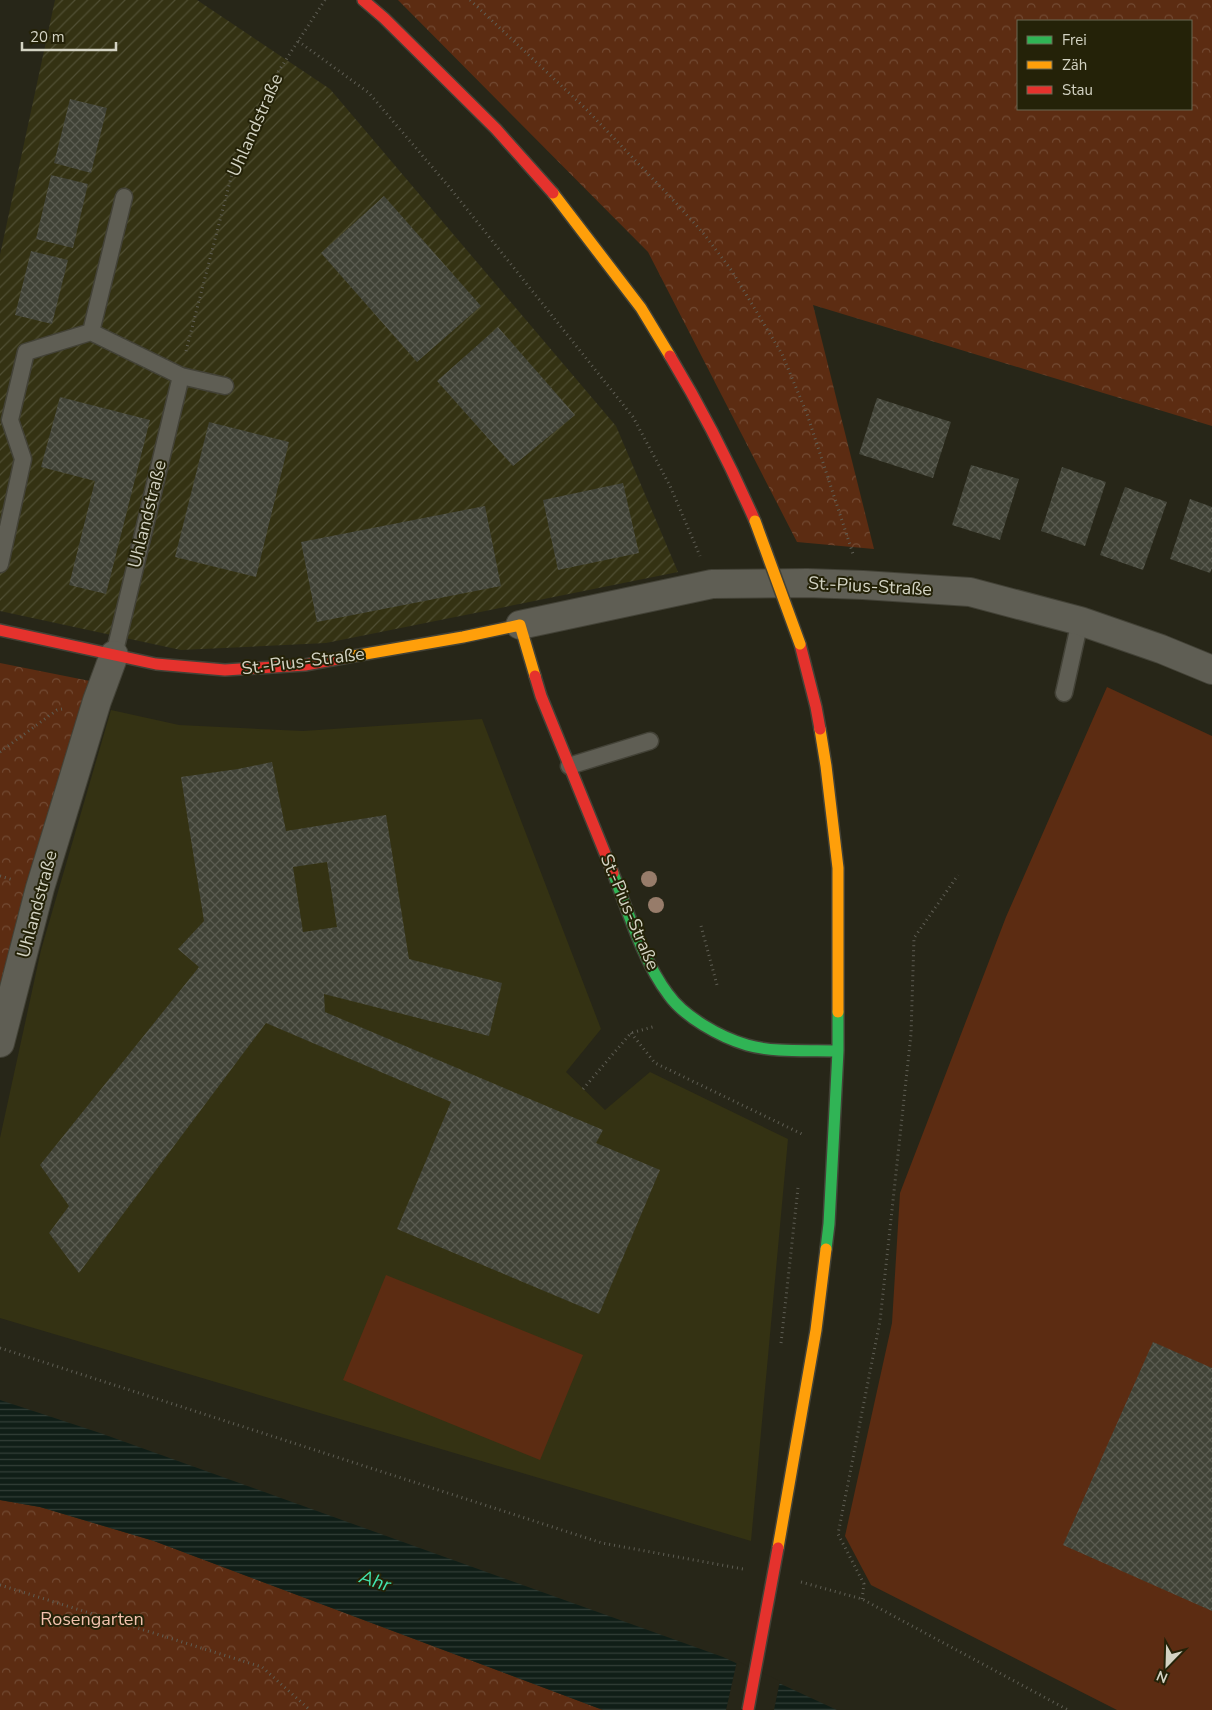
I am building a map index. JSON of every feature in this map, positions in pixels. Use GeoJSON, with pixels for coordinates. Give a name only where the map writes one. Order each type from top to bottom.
{"type":"FeatureCollection","features":[{"type":"Feature","properties":{"kind":"main road"},"geometry":{"type":"LineString","coordinates":[[363,0],[384,18],[496,129],[551,190],[641,308],[688,388],[755,521],[800,644],[816,707],[826,766],[838,868],[838,1051],[829,1224],[819,1311],[805,1398],[748,1710]]}},
{"type":"Feature","properties":{"kind":"main road","name":"St.-Pius-Straße"},"geometry":{"type":"LineString","coordinates":[[0,630],[156,664],[225,670],[305,664],[463,637],[520,624],[542,696],[569,766],[649,962],[668,995],[692,1018],[719,1034],[747,1045],[770,1049],[838,1051]]}},
{"type":"Feature","properties":{"kind":"street","name":"St.-Pius-Straße"},"geometry":{"type":"LineString","coordinates":[[520,624],[712,584],[807,582],[970,592],[1080,621],[1161,649],[1212,670]]}},
{"type":"Feature","properties":{"kind":"street","name":"Uhlandstraße"},"geometry":{"type":"LineString","coordinates":[[0,1043],[40,888],[97,701],[114,655]]}},
{"type":"Feature","properties":{"kind":"lane"},"geometry":{"type":"LineString","coordinates":[[91,332],[124,197]]}},
{"type":"Feature","properties":{"kind":"lane"},"geometry":{"type":"LineString","coordinates":[[0,564],[23,460],[10,420],[26,352],[91,332],[180,376],[225,386]]}},
{"type":"Feature","properties":{"kind":"lane","name":"Uhlandstraße"},"geometry":{"type":"LineString","coordinates":[[114,655],[180,376]]}},
{"type":"Feature","properties":{"kind":"lane"},"geometry":{"type":"LineString","coordinates":[[1064,693],[1080,621]]}},
{"type":"Feature","properties":{"kind":"lane"},"geometry":{"type":"LineString","coordinates":[[569,766],[650,740]]}},
{"type":"Feature","properties":{"kind":"path","name":"Uhlandstraße"},"geometry":{"type":"LineString","coordinates":[[180,376],[233,170],[274,78],[325,0]]}},
{"type":"Feature","properties":{"kind":"path"},"geometry":{"type":"LineString","coordinates":[[470,0],[591,114],[704,234],[732,271],[782,354],[807,414],[863,585]]}},
{"type":"Feature","properties":{"kind":"path"},"geometry":{"type":"LineString","coordinates":[[298,41],[369,93],[450,188],[633,417],[670,486],[712,584]]}},
{"type":"Feature","properties":{"kind":"path"},"geometry":{"type":"LineString","coordinates":[[0,752],[19,736],[57,710],[97,701]]}},
{"type":"Feature","properties":{"kind":"path"},"geometry":{"type":"LineString","coordinates":[[862,1599],[864,1584],[838,1534],[880,1321],[911,1034],[914,938],[958,875]]}},
{"type":"Feature","properties":{"kind":"path"},"geometry":{"type":"LineString","coordinates":[[702,926],[717,985]]}},
{"type":"Feature","properties":{"kind":"path"},"geometry":{"type":"LineString","coordinates":[[583,1089],[630,1033],[663,1024]]}},
{"type":"Feature","properties":{"kind":"path"},"geometry":{"type":"LineString","coordinates":[[630,1033],[655,1063],[804,1134],[803,1144]]}},
{"type":"Feature","properties":{"kind":"path"},"geometry":{"type":"LineString","coordinates":[[781,1343],[799,1184]]}},
{"type":"Feature","properties":{"kind":"path"},"geometry":{"type":"LineString","coordinates":[[0,1348],[602,1543],[745,1570]]}},
{"type":"Feature","properties":{"kind":"path"},"geometry":{"type":"LineString","coordinates":[[800,1582],[862,1599],[1068,1710]]}},
{"type":"Feature","properties":{"kind":"path"},"geometry":{"type":"LineString","coordinates":[[0,1585],[262,1667],[310,1710]]}},
{"type":"Feature","properties":{"kind":"shaded area"},"geometry":{"type":"Polygon","coordinates":[[[55,0],[197,0],[330,89],[616,426],[678,572],[326,643],[181,650],[0,611],[0,255],[55,0]]]}},
{"type":"Feature","properties":{"kind":"shaded area"},"geometry":{"type":"Polygon","coordinates":[[[111,710],[179,725],[303,731],[482,719],[601,1029],[566,1072],[605,1110],[650,1072],[788,1139],[751,1541],[0,1318],[0,1138],[41,950],[111,710]]]}},
{"type":"Feature","properties":{"kind":"green space"},"geometry":{"type":"Polygon","coordinates":[[[398,0],[1212,0],[1212,426],[813,305],[874,549],[797,542],[648,252],[398,0]]]}},
{"type":"Feature","properties":{"kind":"green space"},"geometry":{"type":"Polygon","coordinates":[[[0,663],[90,681],[0,995],[0,663]]]}},
{"type":"Feature","properties":{"kind":"green space"},"geometry":{"type":"Polygon","coordinates":[[[1107,687],[1212,736],[1212,1710],[1117,1710],[871,1585],[845,1536],[892,1323],[900,1193],[1006,917],[1107,687]]]}},
{"type":"Feature","properties":{"kind":"green space"},"geometry":{"type":"Polygon","coordinates":[[[386,1275],[583,1355],[540,1460],[343,1380],[386,1275]]]}},
{"type":"Feature","properties":{"kind":"green space","name":"Rosengarten"},"geometry":{"type":"Polygon","coordinates":[[[0,1500],[40,1507],[154,1541],[603,1710],[0,1710],[0,1500]]]}},
{"type":"Feature","properties":{"kind":"water","name":"Ahr"},"geometry":{"type":"Polygon","coordinates":[[[0,1400],[100,1433],[723,1657],[837,1710],[603,1710],[154,1541],[40,1507],[0,1500],[0,1400]]]}},
{"type":"Feature","properties":{"kind":"pier"},"geometry":{"type":"Polygon","coordinates":[[[737,1661],[780,1681],[774,1710],[726,1710],[737,1661]]]}},
{"type":"Feature","properties":{"kind":"building"},"geometry":{"type":"Polygon","coordinates":[[[70,99],[107,108],[91,173],[54,163],[70,99]]]}},
{"type":"Feature","properties":{"kind":"building"},"geometry":{"type":"Polygon","coordinates":[[[51,175],[88,184],[73,248],[36,239],[51,175]]]}},
{"type":"Feature","properties":{"kind":"building"},"geometry":{"type":"Polygon","coordinates":[[[384,196],[481,306],[417,362],[321,253],[384,196]]]}},
{"type":"Feature","properties":{"kind":"building"},"geometry":{"type":"Polygon","coordinates":[[[31,251],[68,260],[52,324],[15,315],[31,251]]]}},
{"type":"Feature","properties":{"kind":"building"},"geometry":{"type":"Polygon","coordinates":[[[498,327],[575,415],[513,466],[437,381],[498,327]]]}},
{"type":"Feature","properties":{"kind":"building"},"geometry":{"type":"Polygon","coordinates":[[[60,397],[150,420],[106,594],[69,585],[95,481],[41,467],[60,397]]]}},
{"type":"Feature","properties":{"kind":"building"},"geometry":{"type":"Polygon","coordinates":[[[877,398],[951,422],[933,478],[859,454],[877,398]]]}},
{"type":"Feature","properties":{"kind":"building"},"geometry":{"type":"Polygon","coordinates":[[[209,422],[289,442],[256,577],[175,557],[209,422]]]}},
{"type":"Feature","properties":{"kind":"building"},"geometry":{"type":"Polygon","coordinates":[[[971,465],[1019,479],[1000,540],[952,525],[971,465]]]}},
{"type":"Feature","properties":{"kind":"building"},"geometry":{"type":"Polygon","coordinates":[[[1062,467],[1106,482],[1085,546],[1041,531],[1062,467]]]}},
{"type":"Feature","properties":{"kind":"building"},"geometry":{"type":"Polygon","coordinates":[[[623,483],[639,553],[558,570],[543,500],[623,483]]]}},
{"type":"Feature","properties":{"kind":"building"},"geometry":{"type":"Polygon","coordinates":[[[1125,487],[1167,502],[1143,570],[1100,555],[1125,487]]]}},
{"type":"Feature","properties":{"kind":"building"},"geometry":{"type":"Polygon","coordinates":[[[1190,499],[1212,507],[1212,568],[1210,573],[1170,559],[1190,499]]]}},
{"type":"Feature","properties":{"kind":"building"},"geometry":{"type":"Polygon","coordinates":[[[485,506],[501,586],[317,622],[301,542],[485,506]]]}},
{"type":"Feature","properties":{"kind":"building"},"geometry":{"type":"Polygon","coordinates":[[[272,762],[286,831],[386,815],[409,959],[502,983],[489,1036],[324,994],[325,1012],[603,1130],[596,1143],[660,1170],[599,1314],[397,1229],[451,1102],[266,1023],[79,1273],[49,1233],[69,1206],[40,1165],[199,967],[178,949],[204,921],[181,777],[272,762]],[[327,862],[293,867],[303,932],[337,927],[327,862]]]}},
{"type":"Feature","properties":{"kind":"building"},"geometry":{"type":"Polygon","coordinates":[[[1153,1342],[1212,1368],[1212,1611],[1063,1545],[1153,1342]]]}},
{"type":"Feature","properties":{"kind":"traffic: fast"},"geometry":{"type":"LineString","coordinates":[[613,873],[651,967],[668,994],[683,1011],[703,1025],[726,1037],[758,1048],[838,1051]]}},
{"type":"Feature","properties":{"kind":"traffic: fast"},"geometry":{"type":"LineString","coordinates":[[826,1249],[838,1051],[838,1012]]}},
{"type":"Feature","properties":{"kind":"traffic: slow"},"geometry":{"type":"LineString","coordinates":[[553,193],[641,308],[670,356]]}},
{"type":"Feature","properties":{"kind":"traffic: slow"},"geometry":{"type":"LineString","coordinates":[[755,521],[800,644]]}},
{"type":"Feature","properties":{"kind":"traffic: slow"},"geometry":{"type":"LineString","coordinates":[[348,657],[520,625],[535,676]]}},
{"type":"Feature","properties":{"kind":"traffic: slow"},"geometry":{"type":"LineString","coordinates":[[820,729],[838,868],[838,1012]]}},
{"type":"Feature","properties":{"kind":"traffic: slow"},"geometry":{"type":"LineString","coordinates":[[778,1548],[816,1330],[826,1249]]}},
{"type":"Feature","properties":{"kind":"traffic: jam"},"geometry":{"type":"LineString","coordinates":[[363,0],[384,18],[496,129],[553,193]]}},
{"type":"Feature","properties":{"kind":"traffic: jam"},"geometry":{"type":"LineString","coordinates":[[670,356],[715,437],[755,521]]}},
{"type":"Feature","properties":{"kind":"traffic: jam"},"geometry":{"type":"LineString","coordinates":[[0,630],[156,664],[225,670],[305,665],[348,657]]}},
{"type":"Feature","properties":{"kind":"traffic: jam"},"geometry":{"type":"LineString","coordinates":[[800,644],[820,729]]}},
{"type":"Feature","properties":{"kind":"traffic: jam"},"geometry":{"type":"LineString","coordinates":[[535,676],[541,696],[613,873]]}},
{"type":"Feature","properties":{"kind":"traffic: jam"},"geometry":{"type":"LineString","coordinates":[[748,1710],[778,1548]]}}]}
